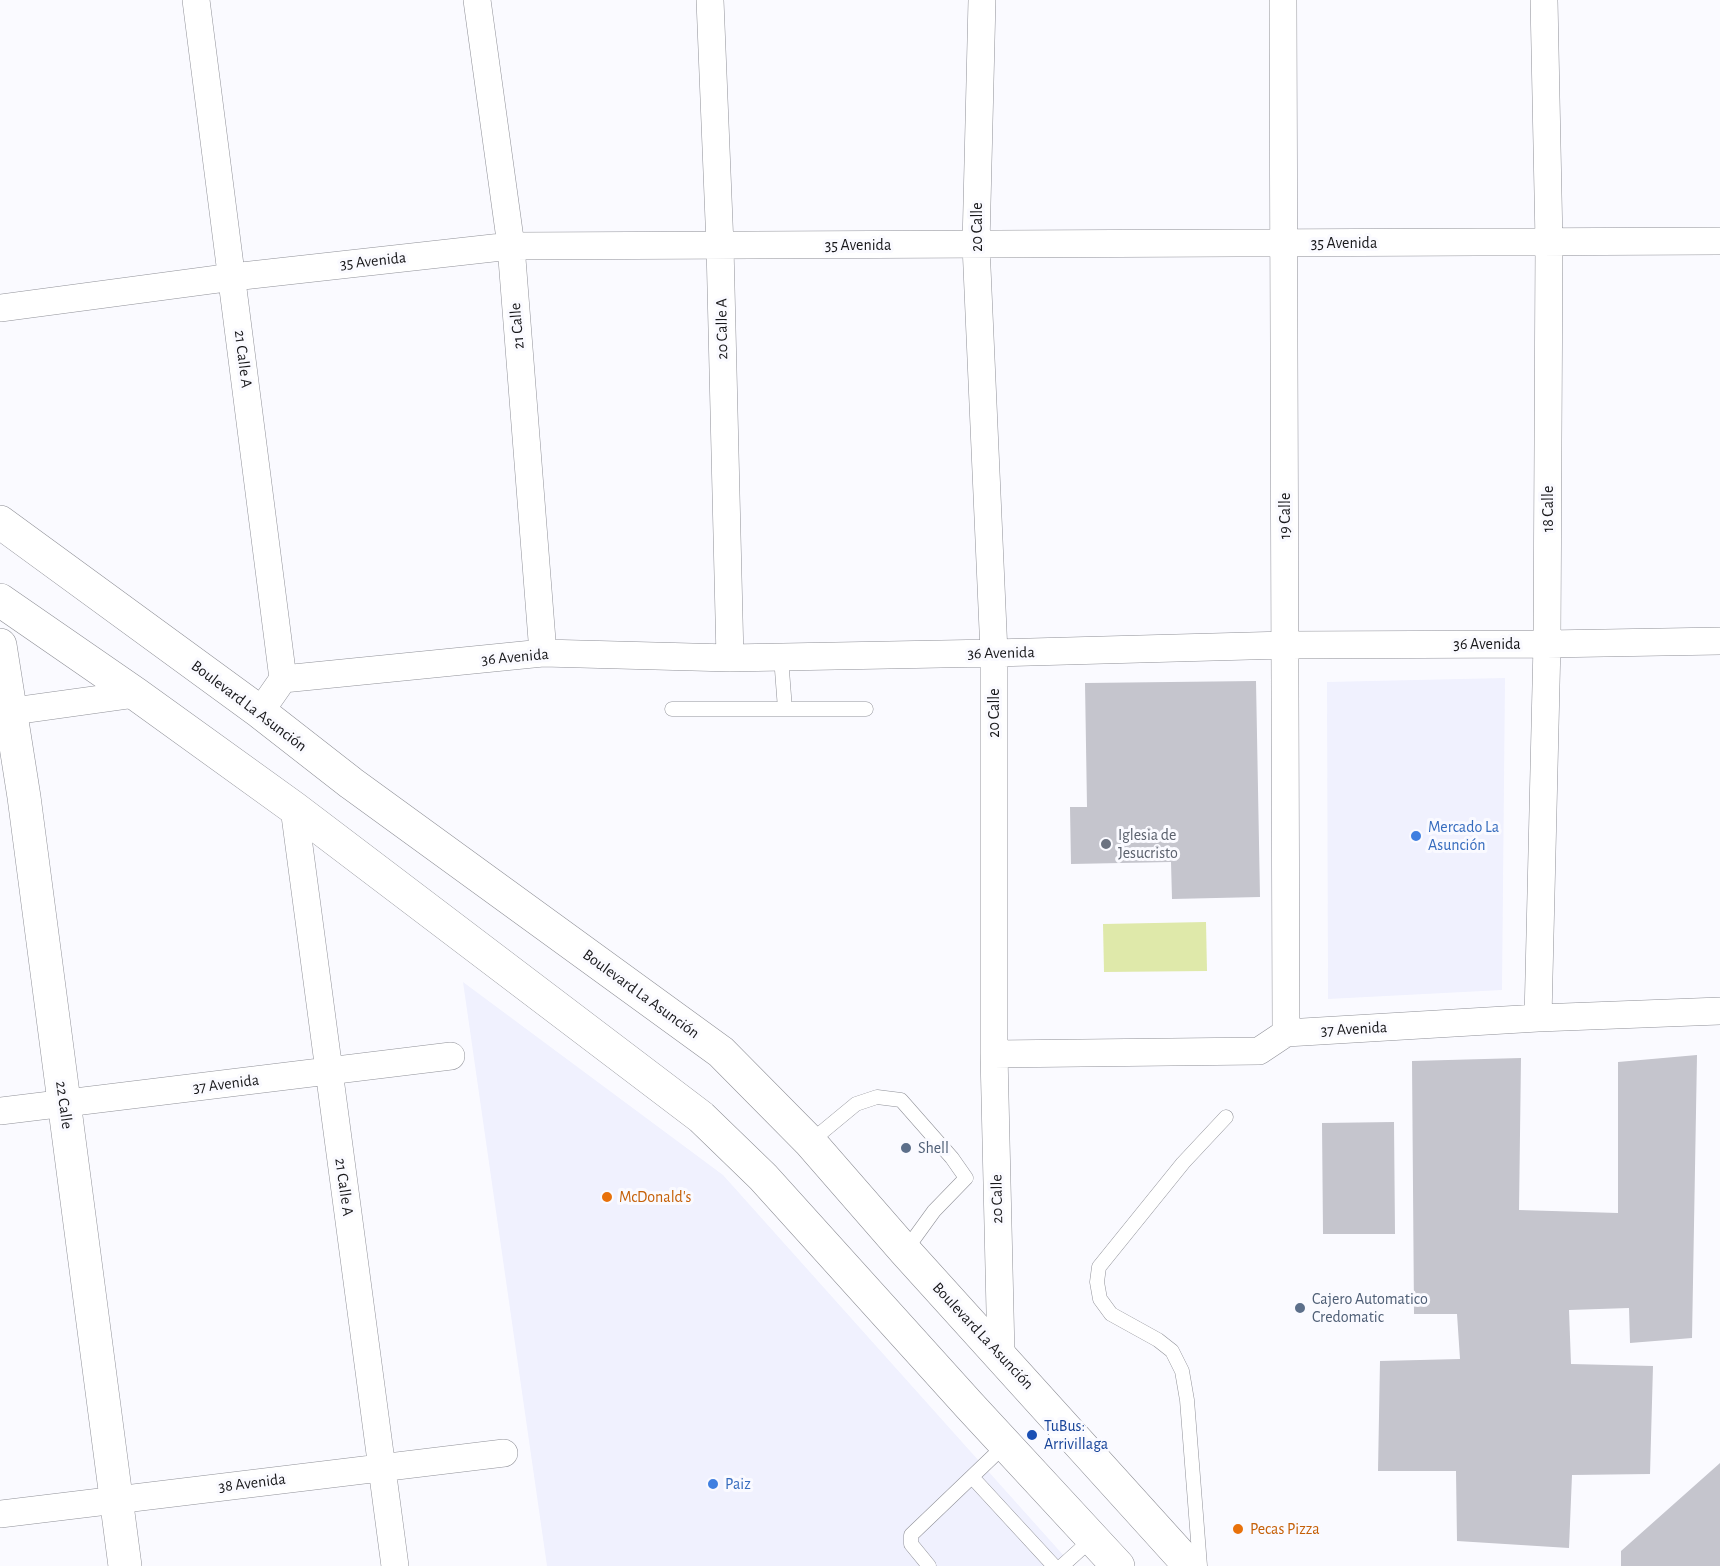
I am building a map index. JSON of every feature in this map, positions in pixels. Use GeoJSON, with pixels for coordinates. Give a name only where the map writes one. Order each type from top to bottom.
{"type":"FeatureCollection","features":[{"type":"Feature","properties":{"kind":"main road","name":"Boulevard La Asunción"},"geometry":{"type":"LineString","coordinates":[[0,522],[260,712],[351,783],[721,1052],[810,1142],[905,1251],[1190,1566]]}},
{"type":"Feature","properties":{"kind":"main road"},"geometry":{"type":"LineString","coordinates":[[0,600],[136,694],[294,808],[700,1117],[763,1177],[1118,1566]]}},
{"type":"Feature","properties":{"kind":"main road","name":"22 Calle"},"geometry":{"type":"LineString","coordinates":[[0,645],[6,712],[64,1103],[125,1566]]}},
{"type":"Feature","properties":{"kind":"street","name":"21 Calle A"},"geometry":{"type":"LineString","coordinates":[[196,0],[283,679]]}},
{"type":"Feature","properties":{"kind":"street","name":"21 Calle"},"geometry":{"type":"LineString","coordinates":[[477,0],[511,246],[543,653]]}},
{"type":"Feature","properties":{"kind":"street","name":"20 Calle A"},"geometry":{"type":"LineString","coordinates":[[710,0],[720,246],[730,658]]}},
{"type":"Feature","properties":{"kind":"street","name":"20 Calle"},"geometry":{"type":"LineString","coordinates":[[982,0],[976,245],[994,653],[994,1054],[981,1179],[1000,1354]]}},
{"type":"Feature","properties":{"kind":"street","name":"19 Calle"},"geometry":{"type":"LineString","coordinates":[[1283,0],[1286,1033]]}},
{"type":"Feature","properties":{"kind":"street","name":"18 Calle"},"geometry":{"type":"LineString","coordinates":[[1538,1018],[1547,644],[1549,242],[1544,0]]}},
{"type":"Feature","properties":{"kind":"street","name":"35 Avenida"},"geometry":{"type":"LineString","coordinates":[[0,308],[233,276],[511,246],[1720,241]]}},
{"type":"Feature","properties":{"kind":"street","name":"36 Avenida"},"geometry":{"type":"LineString","coordinates":[[283,679],[543,653],[730,658],[1286,645],[1720,641]]}},
{"type":"Feature","properties":{"kind":"street"},"geometry":{"type":"LineString","coordinates":[[260,712],[283,679]]}},
{"type":"Feature","properties":{"kind":"street"},"geometry":{"type":"LineString","coordinates":[[6,712],[136,694]]}},
{"type":"Feature","properties":{"kind":"street","name":"21 Calle A"},"geometry":{"type":"LineString","coordinates":[[294,808],[395,1566]]}},
{"type":"Feature","properties":{"kind":"street","name":"37 Avenida"},"geometry":{"type":"LineString","coordinates":[[1286,1033],[1538,1018],[1720,1011]]}},
{"type":"Feature","properties":{"kind":"street"},"geometry":{"type":"LineString","coordinates":[[994,1054],[1259,1051],[1286,1033]]}},
{"type":"Feature","properties":{"kind":"street","name":"37 Avenida"},"geometry":{"type":"LineString","coordinates":[[0,1111],[451,1056]]}},
{"type":"Feature","properties":{"kind":"street","name":"38 Avenida"},"geometry":{"type":"LineString","coordinates":[[0,1514],[504,1453]]}},
{"type":"Feature","properties":{"kind":"lane"},"geometry":{"type":"LineString","coordinates":[[782,657],[785,709]]}},
{"type":"Feature","properties":{"kind":"lane"},"geometry":{"type":"LineString","coordinates":[[672,709],[866,709]]}},
{"type":"Feature","properties":{"kind":"lane"},"geometry":{"type":"LineString","coordinates":[[810,1142],[856,1104],[877,1097],[901,1100],[952,1158],[981,1179],[934,1211],[905,1251]]}},
{"type":"Feature","properties":{"kind":"lane"},"geometry":{"type":"LineString","coordinates":[[1200,1566],[1187,1400],[1182,1371],[1172,1351],[1158,1340],[1111,1314],[1100,1299],[1097,1282],[1099,1267],[1183,1163],[1226,1117]]}},
{"type":"Feature","properties":{"kind":"lane"},"geometry":{"type":"LineString","coordinates":[[929,1566],[911,1544],[910,1536],[1005,1444]]}},
{"type":"Feature","properties":{"kind":"lane"},"geometry":{"type":"LineString","coordinates":[[972,1477],[1054,1566]]}},
{"type":"Feature","properties":{"kind":"lane"},"geometry":{"type":"LineString","coordinates":[[1062,1566],[1093,1538]]}},
{"type":"Feature","properties":{"kind":"shaded area","name":"Mercado La Asunción"},"geometry":{"type":"Polygon","coordinates":[[[1505,678],[1502,990],[1328,999],[1327,682],[1505,678]]]}},
{"type":"Feature","properties":{"kind":"shaded area"},"geometry":{"type":"Polygon","coordinates":[[[463,982],[723,1175],[1073,1566],[547,1566],[463,982]]]}},
{"type":"Feature","properties":{"kind":"green space"},"geometry":{"type":"Polygon","coordinates":[[[1206,922],[1207,971],[1104,972],[1103,924],[1206,922]]]}},
{"type":"Feature","properties":{"kind":"building"},"geometry":{"type":"Polygon","coordinates":[[[1256,681],[1260,897],[1172,899],[1171,862],[1071,864],[1070,807],[1087,807],[1085,683],[1256,681]]]}},
{"type":"Feature","properties":{"kind":"building"},"geometry":{"type":"Polygon","coordinates":[[[1697,1055],[1692,1338],[1630,1343],[1629,1308],[1569,1310],[1571,1364],[1653,1366],[1650,1474],[1572,1475],[1569,1548],[1457,1541],[1456,1471],[1378,1471],[1380,1361],[1460,1359],[1457,1314],[1414,1314],[1412,1061],[1521,1058],[1519,1210],[1618,1213],[1618,1062],[1697,1055]]]}},
{"type":"Feature","properties":{"kind":"building"},"geometry":{"type":"Polygon","coordinates":[[[1394,1122],[1395,1234],[1323,1234],[1322,1123],[1394,1122]]]}},
{"type":"Feature","properties":{"kind":"building"},"geometry":{"type":"Polygon","coordinates":[[[1720,1463],[1720,1566],[1621,1566],[1621,1551],[1720,1463]]]}},
{"type":"Feature","properties":{"kind":"place","name":"Mercado La Asunción"},"geometry":{"type":"Point","coordinates":[1416,836]}},
{"type":"Feature","properties":{"kind":"place","name":"Iglesia de Jesucristo"},"geometry":{"type":"Point","coordinates":[1106,844]}},
{"type":"Feature","properties":{"kind":"place","name":"Shell"},"geometry":{"type":"Point","coordinates":[906,1148]}},
{"type":"Feature","properties":{"kind":"place","name":"McDonald's"},"geometry":{"type":"Point","coordinates":[607,1197]}},
{"type":"Feature","properties":{"kind":"place","name":"Cajero Automatico Credomatic"},"geometry":{"type":"Point","coordinates":[1300,1308]}},
{"type":"Feature","properties":{"kind":"place","name":"TuBus: Arrivillaga"},"geometry":{"type":"Point","coordinates":[1032,1435]}},
{"type":"Feature","properties":{"kind":"place","name":"Paiz"},"geometry":{"type":"Point","coordinates":[713,1484]}},
{"type":"Feature","properties":{"kind":"place","name":"Pecas Pizza"},"geometry":{"type":"Point","coordinates":[1238,1529]}}]}
